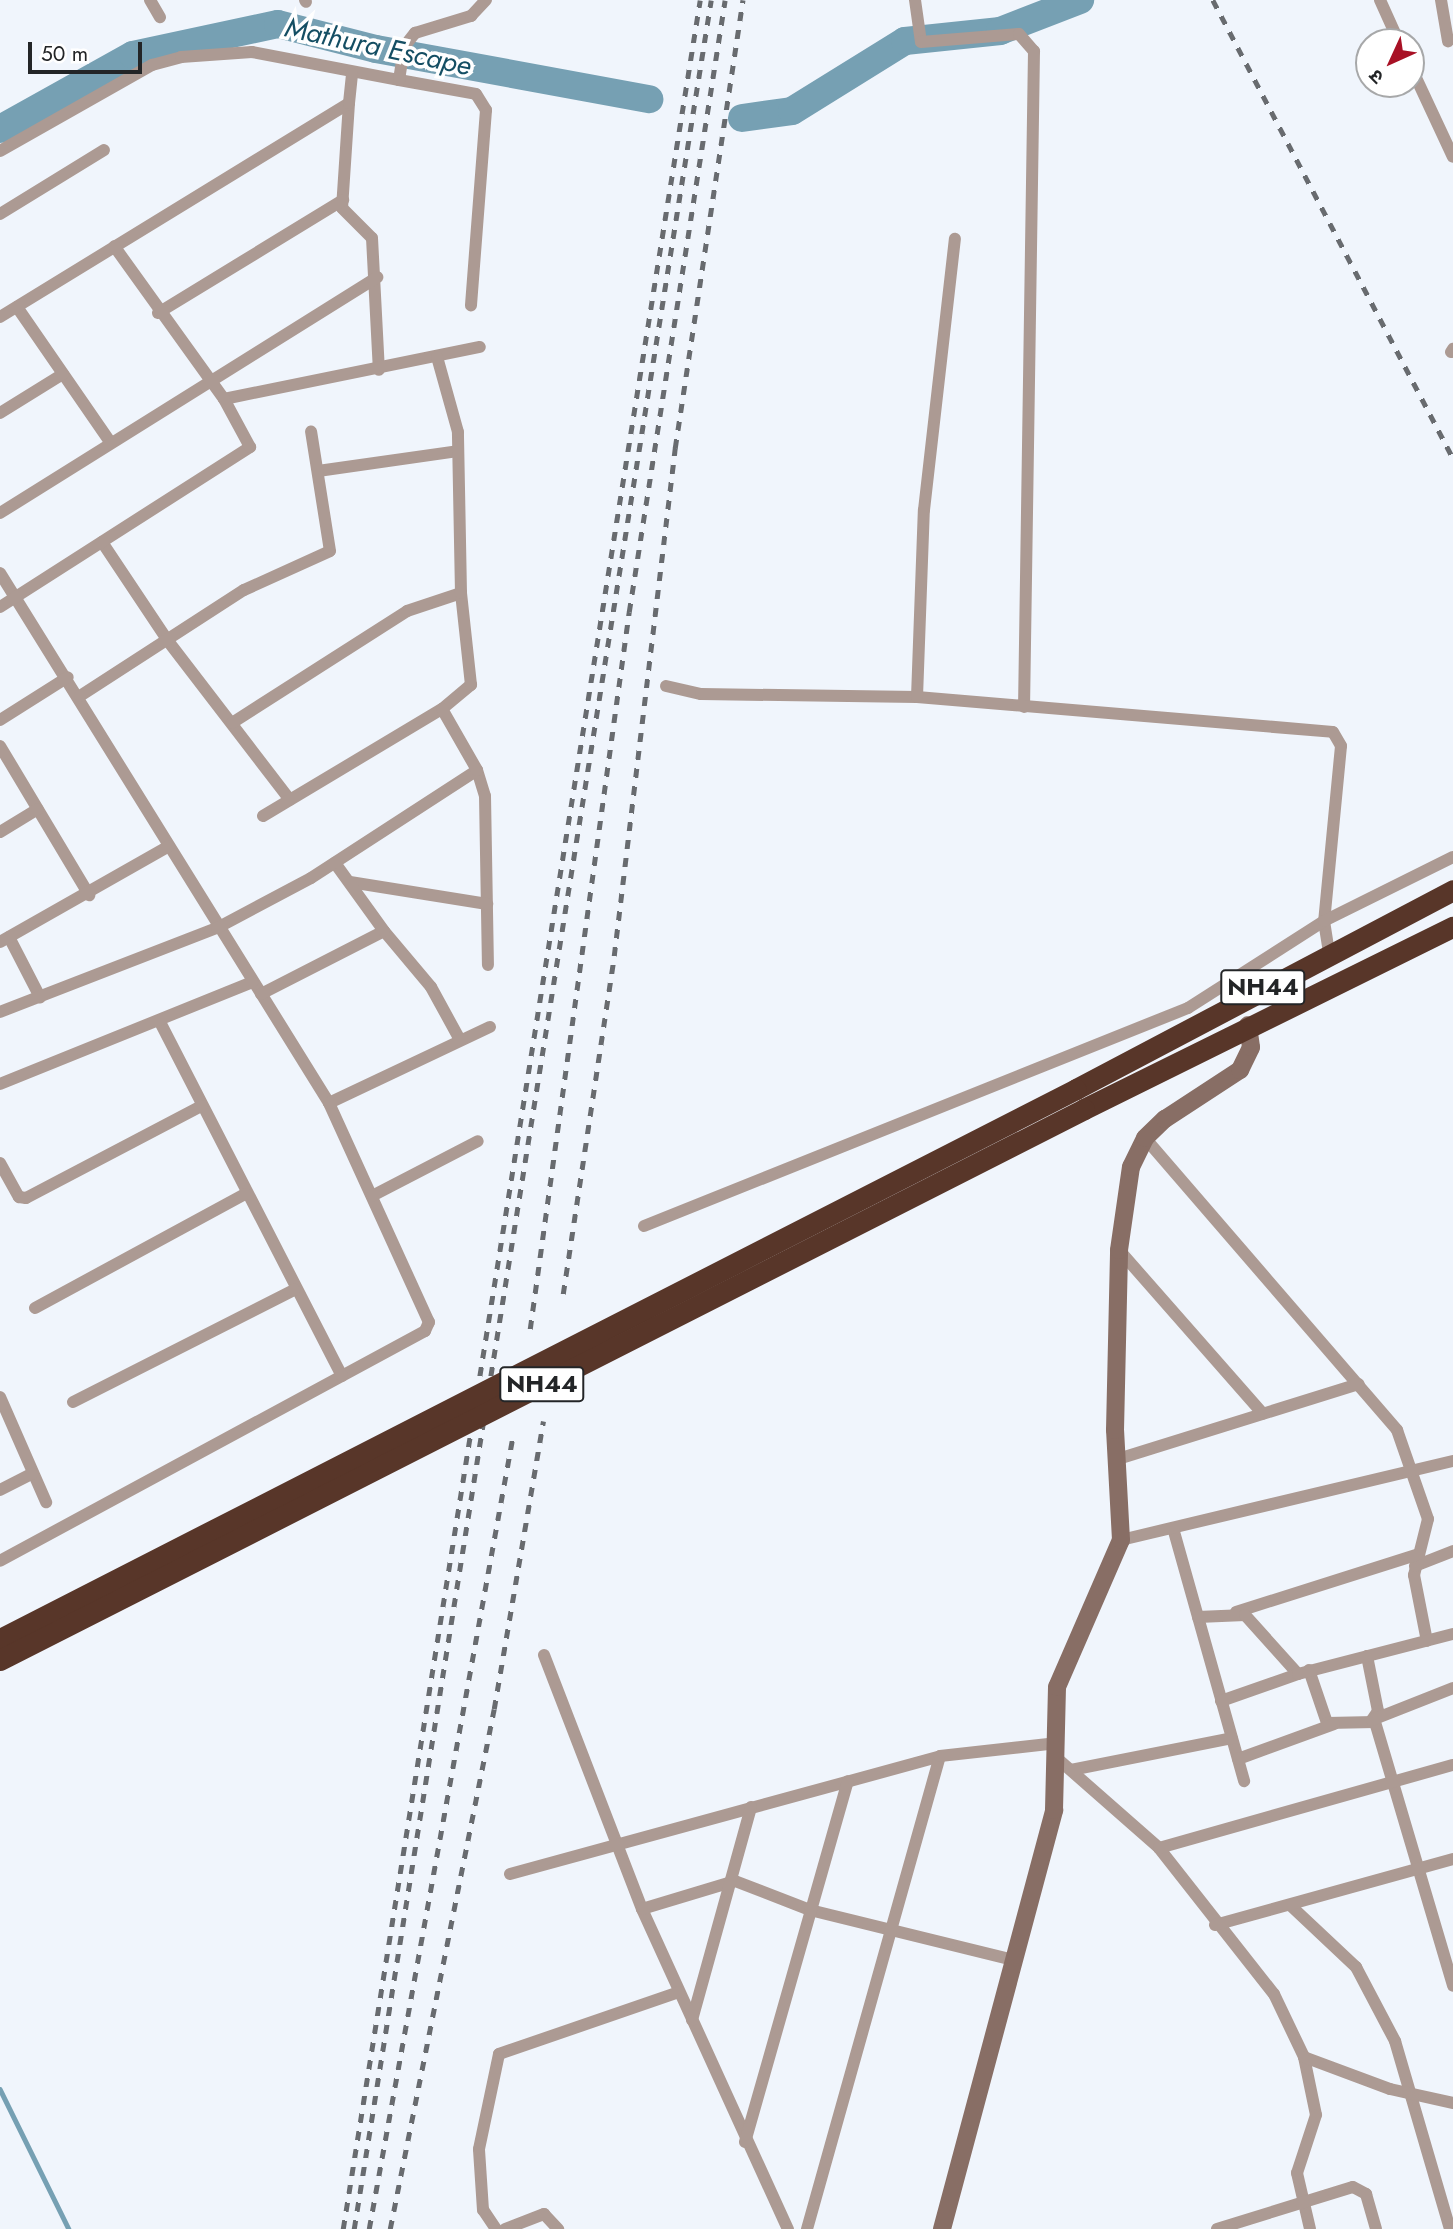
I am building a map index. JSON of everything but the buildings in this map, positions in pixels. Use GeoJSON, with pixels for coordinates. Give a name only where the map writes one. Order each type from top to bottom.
{"type":"FeatureCollection","features":[{"type":"Feature","properties":{"kind":"highway","name":"NH44"},"geometry":{"type":"LineString","coordinates":[[0,1660],[1080,1099],[1329,952],[1453,890]]}},
{"type":"Feature","properties":{"kind":"highway","name":"NH44"},"geometry":{"type":"LineString","coordinates":[[0,1639],[1080,1099],[1248,1025],[1453,927]]}},
{"type":"Feature","properties":{"kind":"street"},"geometry":{"type":"LineString","coordinates":[[150,0],[160,17]]}},
{"type":"Feature","properties":{"kind":"street"},"geometry":{"type":"LineString","coordinates":[[400,75],[404,47],[415,33],[471,16],[486,0]]}},
{"type":"Feature","properties":{"kind":"street"},"geometry":{"type":"LineString","coordinates":[[915,0],[918,37],[1019,34],[1034,51],[1024,707]]}},
{"type":"Feature","properties":{"kind":"street"},"geometry":{"type":"LineString","coordinates":[[1380,0],[1393,28]]}},
{"type":"Feature","properties":{"kind":"street"},"geometry":{"type":"LineString","coordinates":[[1441,0],[1448,41]]}},
{"type":"Feature","properties":{"kind":"street"},"geometry":{"type":"LineString","coordinates":[[0,151],[152,65],[181,57],[252,52],[352,74],[400,75],[476,94],[486,110],[471,304]]}},
{"type":"Feature","properties":{"kind":"street"},"geometry":{"type":"LineString","coordinates":[[352,74],[344,215],[369,230],[377,276],[379,370]]}},
{"type":"Feature","properties":{"kind":"street"},"geometry":{"type":"LineString","coordinates":[[1425,97],[1453,157]]}},
{"type":"Feature","properties":{"kind":"street"},"geometry":{"type":"LineString","coordinates":[[0,317],[349,103]]}},
{"type":"Feature","properties":{"kind":"street"},"geometry":{"type":"LineString","coordinates":[[0,214],[104,150]]}},
{"type":"Feature","properties":{"kind":"street"},"geometry":{"type":"LineString","coordinates":[[158,313],[343,200]]}},
{"type":"Feature","properties":{"kind":"street"},"geometry":{"type":"LineString","coordinates":[[917,697],[924,510],[955,239]]}},
{"type":"Feature","properties":{"kind":"street"},"geometry":{"type":"LineString","coordinates":[[0,607],[248,452],[249,442],[224,400],[158,313],[114,246]]}},
{"type":"Feature","properties":{"kind":"street"},"geometry":{"type":"LineString","coordinates":[[0,513],[377,276]]}},
{"type":"Feature","properties":{"kind":"street"},"geometry":{"type":"LineString","coordinates":[[17,307],[110,442]]}},
{"type":"Feature","properties":{"kind":"street"},"geometry":{"type":"LineString","coordinates":[[224,400],[480,347]]}},
{"type":"Feature","properties":{"kind":"street"},"geometry":{"type":"LineString","coordinates":[[263,816],[442,709],[467,692],[473,678],[461,593],[455,412],[438,357]]}},
{"type":"Feature","properties":{"kind":"street"},"geometry":{"type":"LineString","coordinates":[[0,413],[63,374]]}},
{"type":"Feature","properties":{"kind":"street"},"geometry":{"type":"LineString","coordinates":[[80,696],[258,582],[330,551],[311,431]]}},
{"type":"Feature","properties":{"kind":"street"},"geometry":{"type":"LineString","coordinates":[[318,471],[458,451]]}},
{"type":"Feature","properties":{"kind":"street"},"geometry":{"type":"LineString","coordinates":[[102,542],[168,640],[290,800]]}},
{"type":"Feature","properties":{"kind":"street"},"geometry":{"type":"LineString","coordinates":[[0,573],[80,696],[217,928],[329,1103],[429,1328],[0,1561]]}},
{"type":"Feature","properties":{"kind":"street"},"geometry":{"type":"LineString","coordinates":[[232,723],[407,611],[461,593]]}},
{"type":"Feature","properties":{"kind":"street"},"geometry":{"type":"LineString","coordinates":[[0,720],[68,677]]}},
{"type":"Feature","properties":{"kind":"street"},"geometry":{"type":"LineString","coordinates":[[666,686],[701,694],[917,697],[1333,732],[1341,746],[1324,921],[1329,952]]}},
{"type":"Feature","properties":{"kind":"street"},"geometry":{"type":"LineString","coordinates":[[442,709],[477,770],[485,796],[488,965]]}},
{"type":"Feature","properties":{"kind":"street"},"geometry":{"type":"LineString","coordinates":[[0,746],[89,895]]}},
{"type":"Feature","properties":{"kind":"street"},"geometry":{"type":"LineString","coordinates":[[0,1012],[217,928],[335,863],[477,770]]}},
{"type":"Feature","properties":{"kind":"street"},"geometry":{"type":"LineString","coordinates":[[0,832],[38,809]]}},
{"type":"Feature","properties":{"kind":"street"},"geometry":{"type":"LineString","coordinates":[[40,997],[4,939],[89,895],[169,846]]}},
{"type":"Feature","properties":{"kind":"street"},"geometry":{"type":"LineString","coordinates":[[644,1226],[1147,1019],[1188,1007],[1324,921],[1453,857]]}},
{"type":"Feature","properties":{"kind":"street"},"geometry":{"type":"LineString","coordinates":[[335,863],[384,931],[431,987],[460,1040]]}},
{"type":"Feature","properties":{"kind":"street"},"geometry":{"type":"LineString","coordinates":[[350,882],[487,904]]}},
{"type":"Feature","properties":{"kind":"street"},"geometry":{"type":"LineString","coordinates":[[261,993],[384,931]]}},
{"type":"Feature","properties":{"kind":"street"},"geometry":{"type":"LineString","coordinates":[[0,1084],[160,1022],[253,982]]}},
{"type":"Feature","properties":{"kind":"street"},"geometry":{"type":"LineString","coordinates":[[160,1022],[294,1290],[342,1376]]}},
{"type":"Feature","properties":{"kind":"street"},"geometry":{"type":"LineString","coordinates":[[942,2229],[1054,1810],[1062,1758],[1057,1687],[1121,1540],[1118,1459],[1119,1250],[1131,1167],[1145,1138],[1240,1070],[1251,1047],[1248,1025]]}},
{"type":"Feature","properties":{"kind":"street"},"geometry":{"type":"LineString","coordinates":[[329,1103],[489,1027]]}},
{"type":"Feature","properties":{"kind":"street"},"geometry":{"type":"LineString","coordinates":[[0,1163],[19,1197],[26,1198],[201,1106]]}},
{"type":"Feature","properties":{"kind":"street"},"geometry":{"type":"LineString","coordinates":[[1145,1138],[1396,1430],[1428,1519],[1417,1560],[1427,1641]]}},
{"type":"Feature","properties":{"kind":"street"},"geometry":{"type":"LineString","coordinates":[[372,1196],[478,1141]]}},
{"type":"Feature","properties":{"kind":"street"},"geometry":{"type":"LineString","coordinates":[[35,1308],[245,1194]]}},
{"type":"Feature","properties":{"kind":"street"},"geometry":{"type":"LineString","coordinates":[[1119,1250],[1263,1414]]}},
{"type":"Feature","properties":{"kind":"street"},"geometry":{"type":"LineString","coordinates":[[73,1402],[294,1290]]}},
{"type":"Feature","properties":{"kind":"street"},"geometry":{"type":"LineString","coordinates":[[1118,1459],[1359,1384]]}},
{"type":"Feature","properties":{"kind":"street"},"geometry":{"type":"LineString","coordinates":[[0,1397],[46,1502]]}},
{"type":"Feature","properties":{"kind":"street"},"geometry":{"type":"LineString","coordinates":[[1121,1540],[1453,1461]]}},
{"type":"Feature","properties":{"kind":"street"},"geometry":{"type":"LineString","coordinates":[[0,1490],[32,1474]]}},
{"type":"Feature","properties":{"kind":"street"},"geometry":{"type":"LineString","coordinates":[[1173,1528],[1244,1781]]}},
{"type":"Feature","properties":{"kind":"street"},"geometry":{"type":"LineString","coordinates":[[1198,1617],[1236,1612],[1453,1551]]}},
{"type":"Feature","properties":{"kind":"street"},"geometry":{"type":"LineString","coordinates":[[1236,1612],[1253,1621],[1303,1672],[1324,1719],[1335,1724]]}},
{"type":"Feature","properties":{"kind":"street"},"geometry":{"type":"LineString","coordinates":[[1221,1701],[1303,1672],[1453,1634]]}},
{"type":"Feature","properties":{"kind":"street"},"geometry":{"type":"LineString","coordinates":[[544,1655],[618,1840],[642,1909],[745,2142],[788,2229]]}},
{"type":"Feature","properties":{"kind":"street"},"geometry":{"type":"LineString","coordinates":[[1367,1656],[1378,1711],[1372,1720],[1416,1871],[1447,1947],[1453,1986]]}},
{"type":"Feature","properties":{"kind":"street"},"geometry":{"type":"LineString","coordinates":[[1238,1759],[1335,1724],[1372,1720],[1453,1688]]}},
{"type":"Feature","properties":{"kind":"street"},"geometry":{"type":"LineString","coordinates":[[510,1874],[618,1840],[940,1756],[1062,1758],[1232,1738]]}},
{"type":"Feature","properties":{"kind":"street"},"geometry":{"type":"LineString","coordinates":[[807,2229],[940,1756]]}},
{"type":"Feature","properties":{"kind":"street"},"geometry":{"type":"LineString","coordinates":[[1062,1758],[1159,1849],[1215,1924],[1274,1994],[1304,2057],[1316,2115],[1297,2173],[1310,2229]]}},
{"type":"Feature","properties":{"kind":"street"},"geometry":{"type":"LineString","coordinates":[[1159,1849],[1390,1787],[1453,1766]]}},
{"type":"Feature","properties":{"kind":"street"},"geometry":{"type":"LineString","coordinates":[[745,2142],[848,1781]]}},
{"type":"Feature","properties":{"kind":"street"},"geometry":{"type":"LineString","coordinates":[[692,2020],[735,1881],[751,1807]]}},
{"type":"Feature","properties":{"kind":"street"},"geometry":{"type":"LineString","coordinates":[[1215,1924],[1453,1859]]}},
{"type":"Feature","properties":{"kind":"street"},"geometry":{"type":"LineString","coordinates":[[642,1909],[735,1881],[810,1910],[1014,1961]]}},
{"type":"Feature","properties":{"kind":"street"},"geometry":{"type":"LineString","coordinates":[[1290,1905],[1361,1974],[1395,2042],[1450,2229]]}},
{"type":"Feature","properties":{"kind":"street"},"geometry":{"type":"LineString","coordinates":[[496,2229],[483,2210],[479,2149],[499,2053],[679,1992]]}},
{"type":"Feature","properties":{"kind":"street"},"geometry":{"type":"LineString","coordinates":[[1304,2057],[1410,2095],[1453,2103]]}},
{"type":"Feature","properties":{"kind":"street"},"geometry":{"type":"LineString","coordinates":[[1217,2229],[1258,2223],[1302,2202],[1353,2186],[1366,2194],[1376,2229]]}},
{"type":"Feature","properties":{"kind":"street"},"geometry":{"type":"LineString","coordinates":[[505,2229],[544,2214],[558,2229]]}},
{"type":"Feature","properties":{"kind":"waterway","name":"Mathura Escape"},"geometry":{"type":"LineString","coordinates":[[742,118],[792,111],[905,41],[1000,31],[1080,0]]}},
{"type":"Feature","properties":{"kind":"waterway","name":"Mathura Escape"},"geometry":{"type":"LineString","coordinates":[[0,129],[133,55],[278,24],[376,49],[649,99]]}},
{"type":"Feature","properties":{"kind":"waterway"},"geometry":{"type":"LineString","coordinates":[[0,2089],[69,2229]]}},
{"type":"Feature","properties":{"kind":"railway"},"geometry":{"type":"LineString","coordinates":[[343,2229],[700,0]]}},
{"type":"Feature","properties":{"kind":"railway"},"geometry":{"type":"LineString","coordinates":[[354,2229],[711,0]]}},
{"type":"Feature","properties":{"kind":"railway"},"geometry":{"type":"LineString","coordinates":[[530,1329],[629,612],[725,0]]}},
{"type":"Feature","properties":{"kind":"railway"},"geometry":{"type":"LineString","coordinates":[[563,1294],[614,956],[675,448],[743,0]]}},
{"type":"Feature","properties":{"kind":"railway"},"geometry":{"type":"LineString","coordinates":[[1213,0],[1453,458]]}},
{"type":"Feature","properties":{"kind":"railway"},"geometry":{"type":"LineString","coordinates":[[390,2229],[494,1709],[543,1421]]}},
{"type":"Feature","properties":{"kind":"railway"},"geometry":{"type":"LineString","coordinates":[[369,2229],[513,1435]]}}]}
